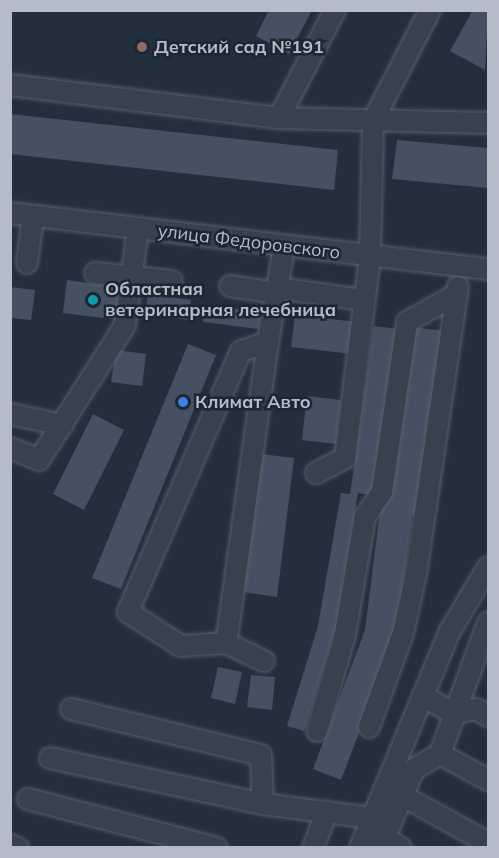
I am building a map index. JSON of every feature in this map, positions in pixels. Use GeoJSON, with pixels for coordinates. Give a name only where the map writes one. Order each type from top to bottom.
{"type":"FeatureCollection","features":[{"type":"Feature","properties":{"kind":"street"},"geometry":{"type":"LineString","coordinates":[[279,118],[335,10]]}},
{"type":"Feature","properties":{"kind":"street"},"geometry":{"type":"LineString","coordinates":[[316,474],[345,458],[370,257],[373,121],[430,10]]}},
{"type":"Feature","properties":{"kind":"street"},"geometry":{"type":"LineString","coordinates":[[10,85],[279,118],[489,123]]}},
{"type":"Feature","properties":{"kind":"street","name":"улица Федоровского"},"geometry":{"type":"LineString","coordinates":[[10,213],[284,247],[489,269]]}},
{"type":"Feature","properties":{"kind":"street"},"geometry":{"type":"LineString","coordinates":[[27,263],[33,216]]}},
{"type":"Feature","properties":{"kind":"street"},"geometry":{"type":"LineString","coordinates":[[10,448],[39,460],[125,325],[138,229]]}},
{"type":"Feature","properties":{"kind":"street"},"geometry":{"type":"LineString","coordinates":[[226,643],[268,342],[284,247]]}},
{"type":"Feature","properties":{"kind":"street"},"geometry":{"type":"LineString","coordinates":[[369,727],[403,633],[412,594],[461,266]]}},
{"type":"Feature","properties":{"kind":"street"},"geometry":{"type":"LineString","coordinates":[[95,273],[172,281]]}},
{"type":"Feature","properties":{"kind":"street"},"geometry":{"type":"LineString","coordinates":[[230,286],[364,300]]}},
{"type":"Feature","properties":{"kind":"street"},"geometry":{"type":"LineString","coordinates":[[317,731],[345,635],[365,517],[382,492],[407,322],[457,294]]}},
{"type":"Feature","properties":{"kind":"street"},"geometry":{"type":"LineString","coordinates":[[264,661],[226,643],[181,646],[128,612],[240,351],[268,342]]}},
{"type":"Feature","properties":{"kind":"street"},"geometry":{"type":"LineString","coordinates":[[10,414],[63,425]]}},
{"type":"Feature","properties":{"kind":"street"},"geometry":{"type":"LineString","coordinates":[[360,848],[450,631],[489,567]]}},
{"type":"Feature","properties":{"kind":"street"},"geometry":{"type":"LineString","coordinates":[[389,844],[414,768],[440,754],[452,713],[482,656],[489,622]]}},
{"type":"Feature","properties":{"kind":"street"},"geometry":{"type":"LineString","coordinates":[[423,696],[452,713],[476,710],[489,716]]}},
{"type":"Feature","properties":{"kind":"street"},"geometry":{"type":"LineString","coordinates":[[71,709],[261,755],[264,804]]}},
{"type":"Feature","properties":{"kind":"street"},"geometry":{"type":"LineString","coordinates":[[440,754],[489,780]]}},
{"type":"Feature","properties":{"kind":"street"},"geometry":{"type":"LineString","coordinates":[[50,758],[264,804],[372,818]]}},
{"type":"Feature","properties":{"kind":"street"},"geometry":{"type":"LineString","coordinates":[[403,796],[489,843]]}},
{"type":"Feature","properties":{"kind":"street"},"geometry":{"type":"LineString","coordinates":[[28,799],[217,848]]}},
{"type":"Feature","properties":{"kind":"street"},"geometry":{"type":"LineString","coordinates":[[313,848],[327,812]]}},
{"type":"Feature","properties":{"kind":"street"},"geometry":{"type":"LineString","coordinates":[[10,845],[18,848]]}},
{"type":"Feature","properties":{"kind":"building"},"geometry":{"type":"Polygon","coordinates":[[[269,10],[312,10],[289,54],[256,36],[269,10]]]}},
{"type":"Feature","properties":{"kind":"building"},"geometry":{"type":"Polygon","coordinates":[[[473,10],[488,10],[485,70],[450,51],[473,10]]]}},
{"type":"Feature","properties":{"kind":"building"},"geometry":{"type":"Polygon","coordinates":[[[10,114],[338,150],[334,190],[10,154],[10,114]]]}},
{"type":"Feature","properties":{"kind":"building"},"geometry":{"type":"Polygon","coordinates":[[[397,140],[488,148],[488,188],[392,179],[397,140]]]}},
{"type":"Feature","properties":{"kind":"building","name":"Областная ветеринарная лечебница"},"geometry":{"type":"Polygon","coordinates":[[[67,280],[122,288],[118,320],[63,313],[67,280]]]}},
{"type":"Feature","properties":{"kind":"building"},"geometry":{"type":"Polygon","coordinates":[[[10,287],[35,290],[31,320],[10,318],[10,287]]]}},
{"type":"Feature","properties":{"kind":"building"},"geometry":{"type":"Polygon","coordinates":[[[148,294],[191,300],[189,320],[145,314],[148,294]]]}},
{"type":"Feature","properties":{"kind":"building"},"geometry":{"type":"Polygon","coordinates":[[[205,305],[261,312],[259,329],[203,322],[205,305]]]}},
{"type":"Feature","properties":{"kind":"building"},"geometry":{"type":"Polygon","coordinates":[[[295,315],[357,322],[353,354],[291,347],[295,315]]]}},
{"type":"Feature","properties":{"kind":"building"},"geometry":{"type":"Polygon","coordinates":[[[374,326],[398,329],[373,495],[358,493],[335,631],[304,731],[287,726],[318,626],[341,493],[350,494],[374,326]]]}},
{"type":"Feature","properties":{"kind":"building"},"geometry":{"type":"Polygon","coordinates":[[[412,327],[445,331],[420,516],[412,515],[396,636],[341,780],[313,769],[365,630],[381,504],[388,502],[412,327]]]}},
{"type":"Feature","properties":{"kind":"building"},"geometry":{"type":"Polygon","coordinates":[[[188,344],[216,355],[121,589],[92,578],[188,344]]]}},
{"type":"Feature","properties":{"kind":"building"},"geometry":{"type":"Polygon","coordinates":[[[116,350],[146,354],[142,386],[111,382],[116,350]]]}},
{"type":"Feature","properties":{"kind":"building"},"geometry":{"type":"Polygon","coordinates":[[[307,396],[341,400],[336,444],[302,440],[307,396]]]}},
{"type":"Feature","properties":{"kind":"building"},"geometry":{"type":"Polygon","coordinates":[[[93,414],[124,430],[84,510],[53,494],[93,414]]]}},
{"type":"Feature","properties":{"kind":"building"},"geometry":{"type":"Polygon","coordinates":[[[260,454],[294,458],[277,597],[243,592],[260,454]]]}},
{"type":"Feature","properties":{"kind":"building"},"geometry":{"type":"Polygon","coordinates":[[[218,667],[242,672],[235,704],[211,698],[218,667]]]}},
{"type":"Feature","properties":{"kind":"building"},"geometry":{"type":"Polygon","coordinates":[[[251,675],[275,677],[272,710],[247,707],[251,675]]]}},
{"type":"Feature","properties":{"kind":"place","name":"Детский сад №191"},"geometry":{"type":"Point","coordinates":[142,47]}},
{"type":"Feature","properties":{"kind":"place","name":"Областная ветеринарная лечебница"},"geometry":{"type":"Point","coordinates":[93,300]}},
{"type":"Feature","properties":{"kind":"place","name":"Климат Авто"},"geometry":{"type":"Point","coordinates":[183,402]}}]}
